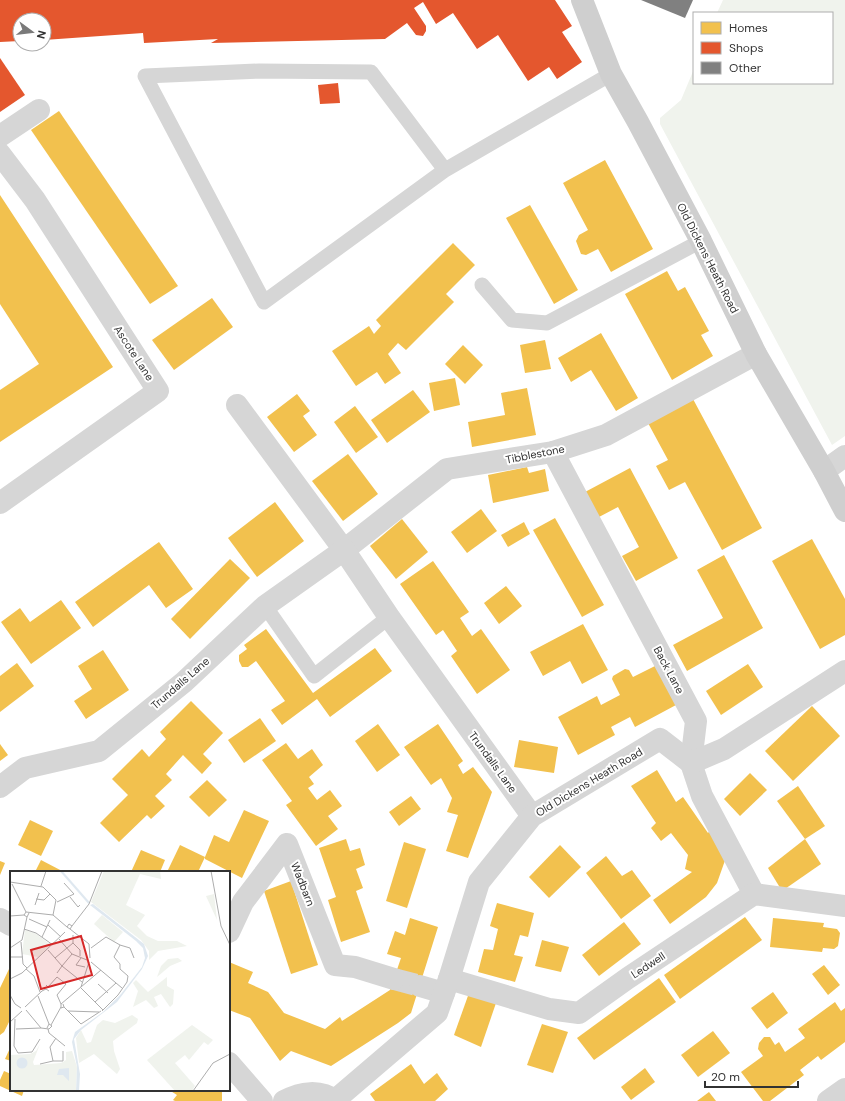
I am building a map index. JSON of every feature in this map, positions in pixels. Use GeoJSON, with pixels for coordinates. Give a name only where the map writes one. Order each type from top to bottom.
{"type":"FeatureCollection","features":[{"type":"Feature","properties":{"kind":"street","name":"Old Dickens Heath Road"},"geometry":{"type":"LineString","coordinates":[[582,0],[611,74],[701,241],[756,354],[824,471],[845,511]]}},
{"type":"Feature","properties":{"kind":"street"},"geometry":{"type":"LineString","coordinates":[[0,136],[39,110]]}},
{"type":"Feature","properties":{"kind":"street","name":"Ascote Lane"},"geometry":{"type":"LineString","coordinates":[[0,154],[36,200],[158,391],[0,503]]}},
{"type":"Feature","properties":{"kind":"street","name":"Tibblestone"},"geometry":{"type":"LineString","coordinates":[[344,550],[447,469],[553,452],[606,435],[756,354]]}},
{"type":"Feature","properties":{"kind":"street","name":"Trundalls Lane"},"geometry":{"type":"LineString","coordinates":[[237,405],[344,550],[389,617],[532,816]]}},
{"type":"Feature","properties":{"kind":"street","name":"Back Lane"},"geometry":{"type":"LineString","coordinates":[[553,452],[696,721],[691,763],[702,796],[754,894]]}},
{"type":"Feature","properties":{"kind":"street"},"geometry":{"type":"LineString","coordinates":[[824,471],[845,456]]}},
{"type":"Feature","properties":{"kind":"street","name":"Trundalls Lane"},"geometry":{"type":"LineString","coordinates":[[0,786],[25,768],[99,751],[184,682],[265,606],[344,550]]}},
{"type":"Feature","properties":{"kind":"street"},"geometry":{"type":"LineString","coordinates":[[691,763],[724,749],[845,670]]}},
{"type":"Feature","properties":{"kind":"street","name":"Old Dickens Heath Road"},"geometry":{"type":"LineString","coordinates":[[335,1100],[437,1013],[479,882],[532,816],[660,739],[691,763]]}},
{"type":"Feature","properties":{"kind":"street","name":"Wadbarn"},"geometry":{"type":"LineString","coordinates":[[230,930],[243,902],[287,844],[335,964],[355,967],[394,979]]}},
{"type":"Feature","properties":{"kind":"street"},"geometry":{"type":"LineString","coordinates":[[754,894],[845,906]]}},
{"type":"Feature","properties":{"kind":"street","name":"Ledwell"},"geometry":{"type":"LineString","coordinates":[[446,986],[549,1010],[579,1013],[628,978],[754,894]]}},
{"type":"Feature","properties":{"kind":"street"},"geometry":{"type":"LineString","coordinates":[[0,919],[10,924]]}},
{"type":"Feature","properties":{"kind":"street"},"geometry":{"type":"LineString","coordinates":[[420,986],[446,986]]}},
{"type":"Feature","properties":{"kind":"street"},"geometry":{"type":"LineString","coordinates":[[230,1064],[262,1101]]}},
{"type":"Feature","properties":{"kind":"street"},"geometry":{"type":"LineString","coordinates":[[828,1101],[845,1089]]}},
{"type":"Feature","properties":{"kind":"street"},"geometry":{"type":"LineString","coordinates":[[284,1101],[294,1096],[308,1093],[322,1094],[335,1100]]}},
{"type":"Feature","properties":{"kind":"lane"},"geometry":{"type":"LineString","coordinates":[[445,170],[371,72],[259,71],[145,76],[264,302],[445,170],[611,74]]}},
{"type":"Feature","properties":{"kind":"lane"},"geometry":{"type":"LineString","coordinates":[[482,285],[512,320],[548,323],[701,241]]}},
{"type":"Feature","properties":{"kind":"lane"},"geometry":{"type":"LineString","coordinates":[[265,606],[314,676],[389,617]]}},
{"type":"Feature","properties":{"kind":"shaded area"},"geometry":{"type":"Polygon","coordinates":[[[723,0],[845,0],[845,436],[832,445],[660,124],[660,118],[681,100],[693,71],[693,84],[833,84],[833,12],[717,12],[723,0]]]}},
{"type":"Feature","properties":{"kind":"building: Homes"},"geometry":{"type":"Polygon","coordinates":[[[59,111],[178,286],[150,304],[31,130],[59,111]]]}},
{"type":"Feature","properties":{"kind":"building: Homes"},"geometry":{"type":"Polygon","coordinates":[[[605,160],[653,249],[611,272],[598,249],[586,255],[581,254],[576,241],[579,235],[588,230],[563,183],[605,160]]]}},
{"type":"Feature","properties":{"kind":"building: Homes"},"geometry":{"type":"Polygon","coordinates":[[[0,195],[113,367],[0,442],[0,390],[39,364],[0,304],[0,195]]]}},
{"type":"Feature","properties":{"kind":"building: Homes"},"geometry":{"type":"Polygon","coordinates":[[[530,205],[578,290],[554,304],[506,218],[530,205]]]}},
{"type":"Feature","properties":{"kind":"building: Homes"},"geometry":{"type":"Polygon","coordinates":[[[453,243],[475,265],[446,294],[454,302],[406,350],[398,343],[388,354],[401,373],[385,384],[377,372],[356,386],[332,351],[369,326],[374,334],[381,326],[376,320],[453,243]]]}},
{"type":"Feature","properties":{"kind":"building: Homes"},"geometry":{"type":"Polygon","coordinates":[[[667,271],[678,291],[685,287],[709,331],[701,335],[713,356],[672,380],[625,294],[667,271]]]}},
{"type":"Feature","properties":{"kind":"building: Homes"},"geometry":{"type":"Polygon","coordinates":[[[212,298],[233,327],[174,370],[152,340],[212,298]]]}},
{"type":"Feature","properties":{"kind":"building: Homes"},"geometry":{"type":"Polygon","coordinates":[[[601,333],[638,398],[616,411],[591,370],[571,382],[558,358],[601,333]]]}},
{"type":"Feature","properties":{"kind":"building: Homes"},"geometry":{"type":"Polygon","coordinates":[[[545,340],[551,369],[525,373],[520,345],[545,340]]]}},
{"type":"Feature","properties":{"kind":"building: Homes"},"geometry":{"type":"Polygon","coordinates":[[[463,345],[483,365],[465,384],[445,364],[463,345]]]}},
{"type":"Feature","properties":{"kind":"building: Homes"},"geometry":{"type":"Polygon","coordinates":[[[455,378],[460,405],[434,411],[429,383],[455,378]]]}},
{"type":"Feature","properties":{"kind":"building: Homes"},"geometry":{"type":"Polygon","coordinates":[[[527,388],[536,435],[472,447],[468,422],[505,415],[501,393],[527,388]]]}},
{"type":"Feature","properties":{"kind":"building: Homes"},"geometry":{"type":"Polygon","coordinates":[[[413,390],[430,412],[387,443],[371,420],[413,390]]]}},
{"type":"Feature","properties":{"kind":"building: Homes"},"geometry":{"type":"Polygon","coordinates":[[[297,394],[310,411],[303,416],[317,435],[294,452],[267,417],[297,394]]]}},
{"type":"Feature","properties":{"kind":"building: Homes"},"geometry":{"type":"Polygon","coordinates":[[[693,399],[762,528],[722,550],[685,482],[669,490],[656,466],[668,460],[648,423],[693,399]]]}},
{"type":"Feature","properties":{"kind":"building: Homes"},"geometry":{"type":"Polygon","coordinates":[[[355,406],[378,437],[356,453],[334,422],[355,406]]]}},
{"type":"Feature","properties":{"kind":"building: Homes"},"geometry":{"type":"Polygon","coordinates":[[[348,454],[378,494],[343,521],[312,481],[348,454]]]}},
{"type":"Feature","properties":{"kind":"building: Homes"},"geometry":{"type":"Polygon","coordinates":[[[527,467],[529,473],[545,469],[549,491],[493,503],[488,475],[527,467]]]}},
{"type":"Feature","properties":{"kind":"building: Homes"},"geometry":{"type":"Polygon","coordinates":[[[630,468],[678,558],[636,581],[622,556],[639,547],[618,507],[599,517],[585,492],[630,468]]]}},
{"type":"Feature","properties":{"kind":"building: Homes"},"geometry":{"type":"Polygon","coordinates":[[[275,502],[304,541],[257,577],[228,538],[275,502]]]}},
{"type":"Feature","properties":{"kind":"building: Homes"},"geometry":{"type":"Polygon","coordinates":[[[481,509],[497,531],[467,553],[451,532],[481,509]]]}},
{"type":"Feature","properties":{"kind":"building: Homes"},"geometry":{"type":"Polygon","coordinates":[[[555,518],[604,605],[582,617],[533,530],[555,518]]]}},
{"type":"Feature","properties":{"kind":"building: Homes"},"geometry":{"type":"Polygon","coordinates":[[[402,519],[428,552],[396,579],[370,546],[402,519]]]}},
{"type":"Feature","properties":{"kind":"building: Homes"},"geometry":{"type":"Polygon","coordinates":[[[524,522],[530,534],[508,547],[501,535],[524,522]]]}},
{"type":"Feature","properties":{"kind":"building: Homes"},"geometry":{"type":"Polygon","coordinates":[[[812,539],[845,599],[845,635],[820,649],[772,561],[812,539]]]}},
{"type":"Feature","properties":{"kind":"building: Homes"},"geometry":{"type":"Polygon","coordinates":[[[159,542],[193,589],[166,608],[149,585],[93,627],[75,602],[159,542]]]}},
{"type":"Feature","properties":{"kind":"building: Homes"},"geometry":{"type":"Polygon","coordinates":[[[724,555],[763,628],[687,671],[673,645],[723,618],[697,570],[724,555]]]}},
{"type":"Feature","properties":{"kind":"building: Homes"},"geometry":{"type":"Polygon","coordinates":[[[230,559],[250,578],[190,639],[171,619],[230,559]]]}},
{"type":"Feature","properties":{"kind":"building: Homes"},"geometry":{"type":"Polygon","coordinates":[[[433,561],[469,612],[460,618],[472,636],[481,629],[510,670],[477,694],[451,656],[457,651],[443,630],[436,635],[400,584],[433,561]]]}},
{"type":"Feature","properties":{"kind":"building: Homes"},"geometry":{"type":"Polygon","coordinates":[[[506,586],[522,606],[499,624],[484,603],[506,586]]]}},
{"type":"Feature","properties":{"kind":"building: Homes"},"geometry":{"type":"Polygon","coordinates":[[[61,600],[81,628],[31,664],[1,622],[20,608],[30,622],[61,600]]]}},
{"type":"Feature","properties":{"kind":"building: Homes"},"geometry":{"type":"Polygon","coordinates":[[[583,624],[608,670],[582,684],[570,661],[543,676],[530,652],[583,624]]]}},
{"type":"Feature","properties":{"kind":"building: Homes"},"geometry":{"type":"Polygon","coordinates":[[[266,629],[313,693],[375,648],[392,671],[330,717],[317,699],[282,725],[271,710],[285,701],[256,661],[248,667],[242,667],[239,661],[239,655],[247,649],[244,645],[266,629]]]}},
{"type":"Feature","properties":{"kind":"building: Homes"},"geometry":{"type":"Polygon","coordinates":[[[103,650],[129,690],[86,719],[74,701],[92,689],[78,666],[103,650]]]}},
{"type":"Feature","properties":{"kind":"building: Homes"},"geometry":{"type":"Polygon","coordinates":[[[17,663],[34,686],[0,712],[0,676],[17,663]]]}},
{"type":"Feature","properties":{"kind":"building: Homes"},"geometry":{"type":"Polygon","coordinates":[[[748,664],[763,687],[721,715],[706,691],[748,664]]]}},
{"type":"Feature","properties":{"kind":"building: Homes"},"geometry":{"type":"Polygon","coordinates":[[[655,666],[676,705],[635,727],[630,717],[611,727],[615,735],[578,755],[558,717],[597,696],[601,705],[620,695],[612,679],[613,676],[625,669],[629,670],[633,677],[655,666]]]}},
{"type":"Feature","properties":{"kind":"building: Homes"},"geometry":{"type":"Polygon","coordinates":[[[191,701],[223,733],[203,754],[212,763],[202,774],[183,755],[166,774],[172,780],[155,796],[165,806],[151,819],[147,815],[119,842],[100,823],[128,795],[112,779],[142,749],[149,757],[166,739],[160,732],[191,701]]]}},
{"type":"Feature","properties":{"kind":"building: Homes"},"geometry":{"type":"Polygon","coordinates":[[[812,706],[840,736],[793,781],[765,751],[812,706]]]}},
{"type":"Feature","properties":{"kind":"building: Homes"},"geometry":{"type":"Polygon","coordinates":[[[260,718],[276,741],[244,763],[228,740],[260,718]]]}},
{"type":"Feature","properties":{"kind":"building: Homes"},"geometry":{"type":"Polygon","coordinates":[[[378,724],[400,755],[377,772],[355,741],[378,724]]]}},
{"type":"Feature","properties":{"kind":"building: Homes"},"geometry":{"type":"Polygon","coordinates":[[[438,724],[463,761],[458,765],[463,774],[473,767],[492,792],[468,858],[446,851],[458,815],[447,812],[452,798],[441,778],[431,785],[404,747],[438,724]]]}},
{"type":"Feature","properties":{"kind":"building: Homes"},"geometry":{"type":"Polygon","coordinates":[[[519,740],[558,747],[554,773],[514,767],[519,740]]]}},
{"type":"Feature","properties":{"kind":"building: Homes"},"geometry":{"type":"Polygon","coordinates":[[[286,743],[298,759],[312,749],[323,765],[309,777],[314,784],[308,788],[317,800],[330,790],[342,806],[328,816],[338,829],[316,846],[286,805],[292,801],[262,760],[286,743]]]}},
{"type":"Feature","properties":{"kind":"building: Homes"},"geometry":{"type":"Polygon","coordinates":[[[0,744],[8,755],[0,761],[0,744]]]}},
{"type":"Feature","properties":{"kind":"building: Homes"},"geometry":{"type":"Polygon","coordinates":[[[657,770],[676,802],[683,797],[708,833],[712,828],[728,852],[717,883],[706,897],[670,924],[653,900],[692,872],[685,869],[688,855],[671,833],[661,841],[651,828],[656,823],[631,786],[657,770]]]}},
{"type":"Feature","properties":{"kind":"building: Homes"},"geometry":{"type":"Polygon","coordinates":[[[750,773],[767,790],[740,816],[724,799],[750,773]]]}},
{"type":"Feature","properties":{"kind":"building: Homes"},"geometry":{"type":"Polygon","coordinates":[[[207,780],[227,800],[209,817],[189,797],[207,780]]]}},
{"type":"Feature","properties":{"kind":"building: Homes"},"geometry":{"type":"Polygon","coordinates":[[[798,786],[825,826],[805,839],[777,801],[798,786]]]}},
{"type":"Feature","properties":{"kind":"building: Homes"},"geometry":{"type":"Polygon","coordinates":[[[411,796],[421,809],[399,826],[389,812],[411,796]]]}},
{"type":"Feature","properties":{"kind":"building: Homes"},"geometry":{"type":"Polygon","coordinates":[[[244,810],[269,821],[242,878],[205,859],[214,835],[229,842],[244,810]]]}},
{"type":"Feature","properties":{"kind":"building: Homes"},"geometry":{"type":"Polygon","coordinates":[[[30,820],[53,831],[41,856],[18,845],[30,820]]]}},
{"type":"Feature","properties":{"kind":"building: Homes"},"geometry":{"type":"Polygon","coordinates":[[[346,839],[350,851],[360,848],[365,865],[356,869],[363,888],[356,891],[370,932],[341,942],[328,900],[336,897],[319,848],[346,839]]]}},
{"type":"Feature","properties":{"kind":"building: Homes"},"geometry":{"type":"Polygon","coordinates":[[[805,839],[821,864],[782,891],[768,868],[805,839]]]}},
{"type":"Feature","properties":{"kind":"building: Homes"},"geometry":{"type":"Polygon","coordinates":[[[404,842],[426,849],[407,908],[386,901],[404,842]]]}},
{"type":"Feature","properties":{"kind":"building: Homes"},"geometry":{"type":"Polygon","coordinates":[[[180,845],[205,857],[198,871],[167,871],[180,845]]]}},
{"type":"Feature","properties":{"kind":"building: Homes"},"geometry":{"type":"Polygon","coordinates":[[[560,845],[581,867],[549,898],[529,877],[560,845]]]}},
{"type":"Feature","properties":{"kind":"building: Homes"},"geometry":{"type":"Polygon","coordinates":[[[141,850],[165,860],[160,871],[131,871],[141,850]]]}},
{"type":"Feature","properties":{"kind":"building: Homes"},"geometry":{"type":"Polygon","coordinates":[[[606,856],[622,876],[632,870],[651,896],[621,919],[586,873],[606,856]]]}},
{"type":"Feature","properties":{"kind":"building: Homes"},"geometry":{"type":"Polygon","coordinates":[[[41,860],[62,871],[36,871],[41,860]]]}},
{"type":"Feature","properties":{"kind":"building: Homes"},"geometry":{"type":"Polygon","coordinates":[[[0,861],[5,863],[0,875],[0,861]]]}},
{"type":"Feature","properties":{"kind":"building: Homes"},"geometry":{"type":"Polygon","coordinates":[[[291,881],[318,965],[291,974],[264,891],[291,881]]]}},
{"type":"Feature","properties":{"kind":"building: Homes"},"geometry":{"type":"Polygon","coordinates":[[[497,903],[534,913],[528,937],[520,935],[514,955],[523,957],[515,982],[478,972],[484,949],[493,950],[498,929],[490,926],[497,903]]]}},
{"type":"Feature","properties":{"kind":"building: Homes"},"geometry":{"type":"Polygon","coordinates":[[[745,917],[762,940],[680,999],[664,975],[745,917]]]}},
{"type":"Feature","properties":{"kind":"building: Homes"},"geometry":{"type":"Polygon","coordinates":[[[410,918],[438,927],[411,1013],[331,1066],[291,1051],[280,1061],[250,1018],[230,1010],[230,962],[253,972],[248,983],[268,992],[284,1013],[325,1029],[340,1017],[342,1021],[390,990],[401,958],[387,954],[395,931],[405,935],[410,918]]]}},
{"type":"Feature","properties":{"kind":"building: Homes"},"geometry":{"type":"Polygon","coordinates":[[[773,918],[824,923],[823,927],[837,929],[840,933],[838,946],[834,949],[823,948],[822,952],[770,947],[773,918]]]}},
{"type":"Feature","properties":{"kind":"building: Homes"},"geometry":{"type":"Polygon","coordinates":[[[624,922],[641,944],[599,976],[582,955],[624,922]]]}},
{"type":"Feature","properties":{"kind":"building: Homes"},"geometry":{"type":"Polygon","coordinates":[[[542,940],[569,947],[561,972],[535,966],[542,940]]]}},
{"type":"Feature","properties":{"kind":"building: Homes"},"geometry":{"type":"Polygon","coordinates":[[[824,965],[840,985],[828,995],[812,974],[824,965]]]}},
{"type":"Feature","properties":{"kind":"building: Homes"},"geometry":{"type":"Polygon","coordinates":[[[10,969],[10,1022],[4,1032],[0,1035],[0,988],[10,969]]]}},
{"type":"Feature","properties":{"kind":"building: Homes"},"geometry":{"type":"Polygon","coordinates":[[[659,978],[676,1002],[594,1060],[577,1038],[659,978]]]}},
{"type":"Feature","properties":{"kind":"building: Homes"},"geometry":{"type":"Polygon","coordinates":[[[773,992],[788,1013],[767,1029],[751,1008],[773,992]]]}},
{"type":"Feature","properties":{"kind":"building: Homes"},"geometry":{"type":"Polygon","coordinates":[[[469,993],[496,1003],[481,1047],[454,1035],[469,993]]]}},
{"type":"Feature","properties":{"kind":"building: Homes"},"geometry":{"type":"Polygon","coordinates":[[[835,1002],[841,1011],[845,1008],[845,1042],[821,1060],[818,1056],[800,1070],[804,1075],[770,1101],[763,1101],[741,1072],[763,1056],[758,1049],[759,1043],[764,1037],[770,1037],[775,1045],[779,1042],[785,1052],[805,1038],[798,1029],[835,1002]]]}},
{"type":"Feature","properties":{"kind":"building: Homes"},"geometry":{"type":"Polygon","coordinates":[[[542,1024],[568,1032],[553,1073],[527,1065],[542,1024]]]}},
{"type":"Feature","properties":{"kind":"building: Homes"},"geometry":{"type":"Polygon","coordinates":[[[713,1031],[730,1053],[698,1077],[681,1055],[713,1031]]]}},
{"type":"Feature","properties":{"kind":"building: Homes"},"geometry":{"type":"Polygon","coordinates":[[[10,1048],[10,1061],[5,1059],[10,1048]]]}},
{"type":"Feature","properties":{"kind":"building: Homes"},"geometry":{"type":"Polygon","coordinates":[[[411,1064],[424,1084],[437,1073],[448,1089],[435,1101],[375,1101],[370,1094],[411,1064]]]}},
{"type":"Feature","properties":{"kind":"building: Homes"},"geometry":{"type":"Polygon","coordinates":[[[645,1068],[655,1082],[631,1100],[621,1087],[645,1068]]]}},
{"type":"Feature","properties":{"kind":"building: Homes"},"geometry":{"type":"Polygon","coordinates":[[[4,1071],[10,1074],[10,1091],[0,1086],[0,1080],[4,1071]]]}},
{"type":"Feature","properties":{"kind":"building: Homes"},"geometry":{"type":"Polygon","coordinates":[[[11,1091],[24,1091],[22,1096],[11,1091]]]}},
{"type":"Feature","properties":{"kind":"building: Homes"},"geometry":{"type":"Polygon","coordinates":[[[171,1091],[222,1091],[222,1101],[173,1100],[177,1095],[171,1091]]]}},
{"type":"Feature","properties":{"kind":"building: Homes"},"geometry":{"type":"Polygon","coordinates":[[[709,1092],[716,1101],[697,1101],[709,1092]]]}},
{"type":"Feature","properties":{"kind":"building: Shops"},"geometry":{"type":"Polygon","coordinates":[[[0,0],[555,0],[572,26],[562,32],[582,62],[557,79],[549,67],[528,81],[498,35],[477,49],[453,13],[436,24],[423,2],[414,8],[426,26],[426,31],[423,36],[416,35],[407,23],[385,39],[211,43],[218,39],[144,43],[143,33],[52,39],[52,12],[12,12],[12,41],[0,42],[0,0]]]}},
{"type":"Feature","properties":{"kind":"building: Shops"},"geometry":{"type":"Polygon","coordinates":[[[0,58],[25,95],[0,112],[0,58]]]}},
{"type":"Feature","properties":{"kind":"building: Shops"},"geometry":{"type":"Polygon","coordinates":[[[338,83],[340,103],[320,104],[318,85],[338,83]]]}},
{"type":"Feature","properties":{"kind":"building: Other"},"geometry":{"type":"Polygon","coordinates":[[[641,0],[693,0],[685,18],[641,0]]]}},
{"type":"Feature","properties":{"kind":"tunnel"},"geometry":{"type":"LineString","coordinates":[[394,979],[420,986]]}}]}
